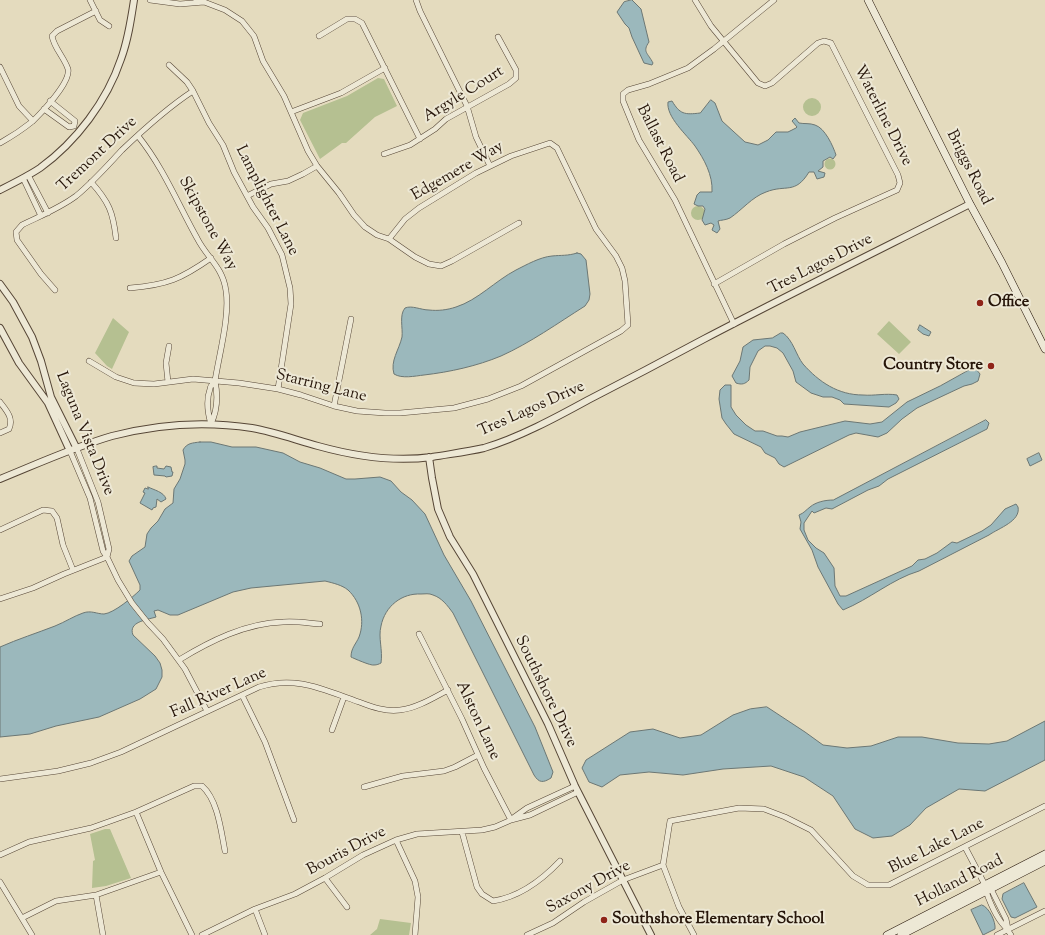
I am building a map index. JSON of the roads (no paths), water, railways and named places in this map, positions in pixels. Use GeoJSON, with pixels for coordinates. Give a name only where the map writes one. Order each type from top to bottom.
{"type":"FeatureCollection","features":[{"type":"Feature","properties":{"kind":"main road","name":"Briggs Road"},"geometry":{"type":"LineString","coordinates":[[868,0],[970,204],[1002,263],[1045,349]]}},
{"type":"Feature","properties":{"kind":"main road","name":"Holland Road"},"geometry":{"type":"LineString","coordinates":[[901,935],[987,889],[1045,854]]}},
{"type":"Feature","properties":{"kind":"main road","name":"Holland Road"},"geometry":{"type":"LineString","coordinates":[[887,935],[1045,861]]}},
{"type":"Feature","properties":{"kind":"street"},"geometry":{"type":"LineString","coordinates":[[90,0],[100,20],[109,26]]}},
{"type":"Feature","properties":{"kind":"street"},"geometry":{"type":"LineString","coordinates":[[0,190],[25,177],[56,156],[92,116],[121,60],[127,38],[134,0]]}},
{"type":"Feature","properties":{"kind":"street"},"geometry":{"type":"LineString","coordinates":[[150,0],[175,2],[204,1]]}},
{"type":"Feature","properties":{"kind":"street"},"geometry":{"type":"LineString","coordinates":[[196,0],[204,1],[225,10],[242,21],[254,36],[263,61],[284,96],[308,151],[354,215],[365,227],[377,235],[389,239],[414,257],[429,264],[440,266],[452,261],[519,223]]}},
{"type":"Feature","properties":{"kind":"street"},"geometry":{"type":"LineString","coordinates":[[416,0],[420,11],[468,106],[476,137],[490,166]]}},
{"type":"Feature","properties":{"kind":"street"},"geometry":{"type":"LineString","coordinates":[[696,0],[711,26],[724,41]]}},
{"type":"Feature","properties":{"kind":"street","name":"Ballast Road"},"geometry":{"type":"LineString","coordinates":[[734,324],[675,200],[639,140],[623,101],[623,94],[628,90],[649,84],[688,68],[774,0]]}},
{"type":"Feature","properties":{"kind":"street"},"geometry":{"type":"LineString","coordinates":[[0,143],[33,121],[65,82],[68,75],[68,68],[53,42],[52,36],[57,31],[96,11]]}},
{"type":"Feature","properties":{"kind":"street"},"geometry":{"type":"LineString","coordinates":[[319,36],[347,19],[355,19],[362,23],[420,139]]}},
{"type":"Feature","properties":{"kind":"street","name":"Argyle Court"},"geometry":{"type":"LineString","coordinates":[[384,154],[410,145],[435,129],[446,119],[510,84],[516,78],[516,70],[498,37]]}},
{"type":"Feature","properties":{"kind":"street","name":"Waterline Drive"},"geometry":{"type":"LineString","coordinates":[[714,284],[784,244],[835,218],[897,190],[900,183],[898,175],[831,43],[824,41],[818,43],[772,82],[765,86],[758,83],[724,41]]}},
{"type":"Feature","properties":{"kind":"street","name":"Lamplighter Lane"},"geometry":{"type":"LineString","coordinates":[[169,65],[187,82],[193,91],[209,124],[223,146],[234,172],[247,196],[276,240],[282,255],[290,288],[291,304],[278,389]]}},
{"type":"Feature","properties":{"kind":"street"},"geometry":{"type":"LineString","coordinates":[[0,67],[20,106],[33,121]]}},
{"type":"Feature","properties":{"kind":"street"},"geometry":{"type":"LineString","coordinates":[[291,112],[341,92],[385,68]]}},
{"type":"Feature","properties":{"kind":"street","name":"Tremont Drive"},"geometry":{"type":"LineString","coordinates":[[55,290],[41,274],[17,240],[16,232],[22,225],[68,202],[174,104],[193,91]]}},
{"type":"Feature","properties":{"kind":"street"},"geometry":{"type":"LineString","coordinates":[[50,101],[75,121],[74,126]]}},
{"type":"Feature","properties":{"kind":"street"},"geometry":{"type":"LineString","coordinates":[[44,109],[69,127],[74,126],[80,131]]}},
{"type":"Feature","properties":{"kind":"street"},"geometry":{"type":"LineString","coordinates":[[59,120],[65,113]]}},
{"type":"Feature","properties":{"kind":"street","name":"Skipstone Way"},"geometry":{"type":"LineString","coordinates":[[138,136],[155,159],[197,239],[212,258],[224,281],[227,300],[226,313],[215,381],[209,393],[208,414],[211,424]]}},
{"type":"Feature","properties":{"kind":"street","name":"Edgemere Way"},"geometry":{"type":"LineString","coordinates":[[389,239],[405,218],[419,208],[490,166],[511,156],[550,143],[556,148],[596,229],[616,256],[622,268],[625,281],[628,325]]}},
{"type":"Feature","properties":{"kind":"street"},"geometry":{"type":"LineString","coordinates":[[247,196],[268,186],[303,174],[318,166]]}},
{"type":"Feature","properties":{"kind":"street"},"geometry":{"type":"LineString","coordinates":[[25,177],[48,212]]}},
{"type":"Feature","properties":{"kind":"street"},"geometry":{"type":"LineString","coordinates":[[25,177],[32,198],[41,216]]}},
{"type":"Feature","properties":{"kind":"street"},"geometry":{"type":"LineString","coordinates":[[91,182],[101,193],[112,211],[116,238]]}},
{"type":"Feature","properties":{"kind":"street"},"geometry":{"type":"LineString","coordinates":[[32,198],[38,195]]}},
{"type":"Feature","properties":{"kind":"street","name":"Tres Lagos Drive"},"geometry":{"type":"LineString","coordinates":[[0,479],[114,436],[143,429],[182,425],[211,424],[237,426],[268,432],[316,446],[351,453],[394,458],[429,457],[483,448],[520,434],[560,415],[734,324],[970,204]]}},
{"type":"Feature","properties":{"kind":"street"},"geometry":{"type":"LineString","coordinates":[[130,288],[168,282],[194,270],[212,258]]}},
{"type":"Feature","properties":{"kind":"street","name":"Laguna Vista Drive"},"geometry":{"type":"LineString","coordinates":[[0,284],[13,302],[32,337],[41,361],[51,397],[74,450],[90,498],[103,551],[125,593],[179,660],[191,679],[207,711]]}},
{"type":"Feature","properties":{"kind":"street"},"geometry":{"type":"LineString","coordinates":[[334,406],[351,319]]}},
{"type":"Feature","properties":{"kind":"street","name":"Starring Lane"},"geometry":{"type":"LineString","coordinates":[[89,361],[116,377],[129,382],[144,384],[185,379],[215,381],[278,389],[334,406],[369,413],[400,413],[454,408],[488,399],[521,386],[621,331],[628,325]]}},
{"type":"Feature","properties":{"kind":"street","name":"Laguna Vista Drive"},"geometry":{"type":"LineString","coordinates":[[0,328],[19,363],[48,403],[74,450]]}},
{"type":"Feature","properties":{"kind":"street"},"geometry":{"type":"LineString","coordinates":[[168,382],[166,363],[170,346]]}},
{"type":"Feature","properties":{"kind":"street"},"geometry":{"type":"LineString","coordinates":[[0,402],[10,416],[11,425],[9,429],[0,433]]}},
{"type":"Feature","properties":{"kind":"street","name":"Southshore Drive"},"geometry":{"type":"LineString","coordinates":[[429,457],[438,509],[450,537],[473,574],[548,724],[575,786],[651,935]]}},
{"type":"Feature","properties":{"kind":"street"},"geometry":{"type":"LineString","coordinates":[[0,530],[43,510],[52,511],[57,518],[63,545],[73,570]]}},
{"type":"Feature","properties":{"kind":"street"},"geometry":{"type":"LineString","coordinates":[[0,598],[33,588],[107,557]]}},
{"type":"Feature","properties":{"kind":"street"},"geometry":{"type":"LineString","coordinates":[[179,660],[203,646],[252,626],[283,622],[320,624]]}},
{"type":"Feature","properties":{"kind":"street","name":"Alston Lane"},"geometry":{"type":"LineString","coordinates":[[420,634],[511,820]]}},
{"type":"Feature","properties":{"kind":"street","name":"Fall River Lane"},"geometry":{"type":"LineString","coordinates":[[0,780],[69,769],[91,763],[121,752],[268,684],[294,682],[312,686],[376,708],[388,710],[401,710],[414,707],[448,690]]}},
{"type":"Feature","properties":{"kind":"street"},"geometry":{"type":"LineString","coordinates":[[242,695],[265,742],[294,820]]}},
{"type":"Feature","properties":{"kind":"street"},"geometry":{"type":"LineString","coordinates":[[332,730],[344,697]]}},
{"type":"Feature","properties":{"kind":"street"},"geometry":{"type":"LineString","coordinates":[[364,787],[403,776],[444,771],[478,755]]}},
{"type":"Feature","properties":{"kind":"street"},"geometry":{"type":"LineString","coordinates":[[0,855],[29,842],[91,828],[136,812],[194,786],[202,786],[208,791],[217,812],[225,851]]}},
{"type":"Feature","properties":{"kind":"street","name":"Bouris Drive"},"geometry":{"type":"LineString","coordinates":[[511,820],[534,805],[575,786]]}},
{"type":"Feature","properties":{"kind":"street","name":"Bouris Drive"},"geometry":{"type":"LineString","coordinates":[[202,935],[255,909],[295,894],[326,878],[364,855],[396,840],[417,834],[462,832],[488,828],[530,815],[578,792]]}},
{"type":"Feature","properties":{"kind":"street"},"geometry":{"type":"LineString","coordinates":[[534,805],[537,812]]}},
{"type":"Feature","properties":{"kind":"street","name":"Blue Lake Lane"},"geometry":{"type":"LineString","coordinates":[[663,865],[670,821],[739,808],[764,809],[785,817],[811,830],[853,876],[868,885],[889,885],[965,848],[1045,806]]}},
{"type":"Feature","properties":{"kind":"street"},"geometry":{"type":"LineString","coordinates":[[136,812],[161,872],[192,935]]}},
{"type":"Feature","properties":{"kind":"street"},"geometry":{"type":"LineString","coordinates":[[462,832],[477,887],[482,894],[493,901],[509,897],[530,886],[546,876],[560,861]]}},
{"type":"Feature","properties":{"kind":"street"},"geometry":{"type":"LineString","coordinates":[[396,840],[415,881],[418,898],[415,935]]}},
{"type":"Feature","properties":{"kind":"street"},"geometry":{"type":"LineString","coordinates":[[965,848],[987,889],[1001,922],[1011,935]]}},
{"type":"Feature","properties":{"kind":"street"},"geometry":{"type":"LineString","coordinates":[[663,865],[679,907],[694,935]]}},
{"type":"Feature","properties":{"kind":"street","name":"Saxony Drive"},"geometry":{"type":"LineString","coordinates":[[527,935],[553,923],[584,902],[623,880],[663,865]]}},
{"type":"Feature","properties":{"kind":"street"},"geometry":{"type":"LineString","coordinates":[[22,918],[56,901],[96,895],[161,872]]}},
{"type":"Feature","properties":{"kind":"street"},"geometry":{"type":"LineString","coordinates":[[326,878],[347,907]]}},
{"type":"Feature","properties":{"kind":"street"},"geometry":{"type":"LineString","coordinates":[[0,882],[32,935]]}},
{"type":"Feature","properties":{"kind":"street"},"geometry":{"type":"LineString","coordinates":[[96,895],[103,935]]}},
{"type":"Feature","properties":{"kind":"street"},"geometry":{"type":"LineString","coordinates":[[255,909],[266,935]]}},
{"type":"Feature","properties":{"kind":"street"},"geometry":{"type":"LineString","coordinates":[[997,935],[1044,912]]}},
{"type":"Feature","properties":{"kind":"water"},"geometry":{"type":"Polygon","coordinates":[[[632,0],[641,9],[649,42],[646,52],[653,63],[652,65],[644,63],[629,28],[617,12],[624,2],[632,0]]]}},
{"type":"Feature","properties":{"kind":"water"},"geometry":{"type":"Polygon","coordinates":[[[711,100],[715,103],[722,121],[745,142],[758,145],[768,140],[776,132],[788,132],[797,127],[792,121],[795,118],[799,123],[811,124],[819,127],[828,138],[836,155],[833,159],[830,157],[823,161],[823,167],[818,171],[825,173],[824,177],[817,179],[814,172],[809,172],[799,184],[795,186],[761,194],[730,218],[718,221],[720,229],[717,233],[712,230],[714,225],[711,223],[705,225],[702,220],[705,209],[703,206],[694,204],[697,195],[700,192],[712,192],[709,173],[705,162],[695,146],[678,126],[668,108],[668,102],[672,101],[683,113],[695,114],[700,113],[711,100]]]}},
{"type":"Feature","properties":{"kind":"water"},"geometry":{"type":"Polygon","coordinates":[[[577,253],[581,254],[586,260],[590,294],[589,300],[585,306],[523,345],[492,360],[434,374],[405,377],[394,374],[393,365],[401,342],[402,314],[405,308],[411,307],[426,310],[446,310],[456,307],[472,300],[508,274],[533,262],[547,257],[577,253]]]}},
{"type":"Feature","properties":{"kind":"water"},"geometry":{"type":"Polygon","coordinates":[[[920,325],[931,332],[929,336],[918,330],[920,325]]]}},
{"type":"Feature","properties":{"kind":"water"},"geometry":{"type":"Polygon","coordinates":[[[781,333],[786,336],[792,344],[803,364],[822,382],[845,393],[867,395],[893,394],[897,395],[899,399],[896,403],[889,407],[844,404],[840,400],[832,397],[823,397],[811,393],[796,382],[793,371],[783,353],[777,348],[770,346],[765,346],[758,351],[750,367],[749,380],[743,384],[736,383],[732,376],[740,361],[743,347],[753,340],[772,338],[781,333]]]}},
{"type":"Feature","properties":{"kind":"water"},"geometry":{"type":"Polygon","coordinates":[[[973,368],[980,374],[978,381],[917,408],[887,433],[878,437],[856,433],[849,435],[784,467],[779,464],[775,458],[765,453],[761,447],[734,434],[722,418],[719,399],[720,390],[725,385],[731,385],[731,407],[736,415],[746,425],[755,431],[763,431],[777,436],[788,437],[800,432],[845,421],[870,424],[882,422],[907,402],[973,368]]]}},
{"type":"Feature","properties":{"kind":"water"},"geometry":{"type":"Polygon","coordinates":[[[986,420],[989,423],[987,429],[888,479],[879,486],[868,490],[832,509],[826,508],[814,513],[812,511],[804,523],[804,530],[808,540],[824,553],[834,568],[835,586],[840,596],[846,596],[912,566],[918,560],[925,559],[937,553],[952,542],[957,543],[982,531],[991,525],[1005,509],[1016,504],[1018,507],[1018,512],[1013,520],[1003,527],[919,571],[890,584],[843,610],[838,604],[818,567],[812,550],[800,529],[801,522],[799,515],[815,504],[833,500],[986,420]]]}},
{"type":"Feature","properties":{"kind":"water"},"geometry":{"type":"Polygon","coordinates":[[[211,442],[232,447],[256,447],[283,453],[300,462],[320,468],[346,479],[380,477],[391,481],[401,492],[412,500],[425,514],[444,555],[471,601],[535,727],[553,772],[551,778],[546,781],[539,781],[534,775],[453,613],[442,600],[430,594],[414,594],[401,598],[395,602],[386,612],[381,626],[381,663],[372,665],[351,657],[362,625],[361,612],[356,600],[346,588],[325,581],[251,588],[233,592],[178,615],[170,615],[158,610],[154,611],[156,617],[135,624],[132,631],[133,635],[155,656],[160,663],[162,677],[156,689],[140,699],[99,717],[56,726],[30,734],[0,737],[0,647],[55,626],[83,613],[89,612],[104,614],[113,611],[133,597],[140,590],[140,585],[129,561],[132,556],[145,547],[147,534],[158,521],[165,509],[173,503],[174,489],[180,479],[185,464],[183,450],[192,443],[211,442]]]}},
{"type":"Feature","properties":{"kind":"water"},"geometry":{"type":"Polygon","coordinates":[[[1039,453],[1042,460],[1030,466],[1027,459],[1039,453]]]}},
{"type":"Feature","properties":{"kind":"water"},"geometry":{"type":"Polygon","coordinates":[[[157,466],[157,468],[164,469],[166,466],[171,467],[173,472],[172,476],[166,477],[154,475],[153,467],[157,466]]]}},
{"type":"Feature","properties":{"kind":"water"},"geometry":{"type":"Polygon","coordinates":[[[148,487],[161,493],[166,499],[161,502],[157,499],[156,507],[152,510],[140,503],[145,493],[143,492],[145,488],[148,489],[148,487]]]}},
{"type":"Feature","properties":{"kind":"water"},"geometry":{"type":"Polygon","coordinates":[[[767,707],[823,745],[847,748],[871,746],[898,737],[922,737],[958,743],[989,744],[1007,741],[1045,721],[1045,760],[985,791],[959,789],[926,808],[910,825],[892,836],[873,838],[855,829],[833,796],[804,777],[771,766],[723,769],[683,775],[649,772],[620,775],[602,787],[589,782],[582,768],[586,760],[630,732],[653,729],[680,738],[701,735],[733,715],[750,709],[767,707]]]}},
{"type":"Feature","properties":{"kind":"water"},"geometry":{"type":"Polygon","coordinates":[[[1024,883],[1037,907],[1015,918],[1011,917],[1002,899],[1003,894],[1024,883]]]}},
{"type":"Feature","properties":{"kind":"water"},"geometry":{"type":"Polygon","coordinates":[[[982,905],[985,906],[989,912],[995,926],[995,929],[983,935],[971,910],[982,905]]]}},
{"type":"Feature","properties":{"kind":"place","name":"Office"},"geometry":{"type":"Point","coordinates":[980,303]}},
{"type":"Feature","properties":{"kind":"place","name":"Country Store"},"geometry":{"type":"Point","coordinates":[991,366]}},
{"type":"Feature","properties":{"kind":"place","name":"Southshore Elementary School"},"geometry":{"type":"Point","coordinates":[604,920]}}]}
